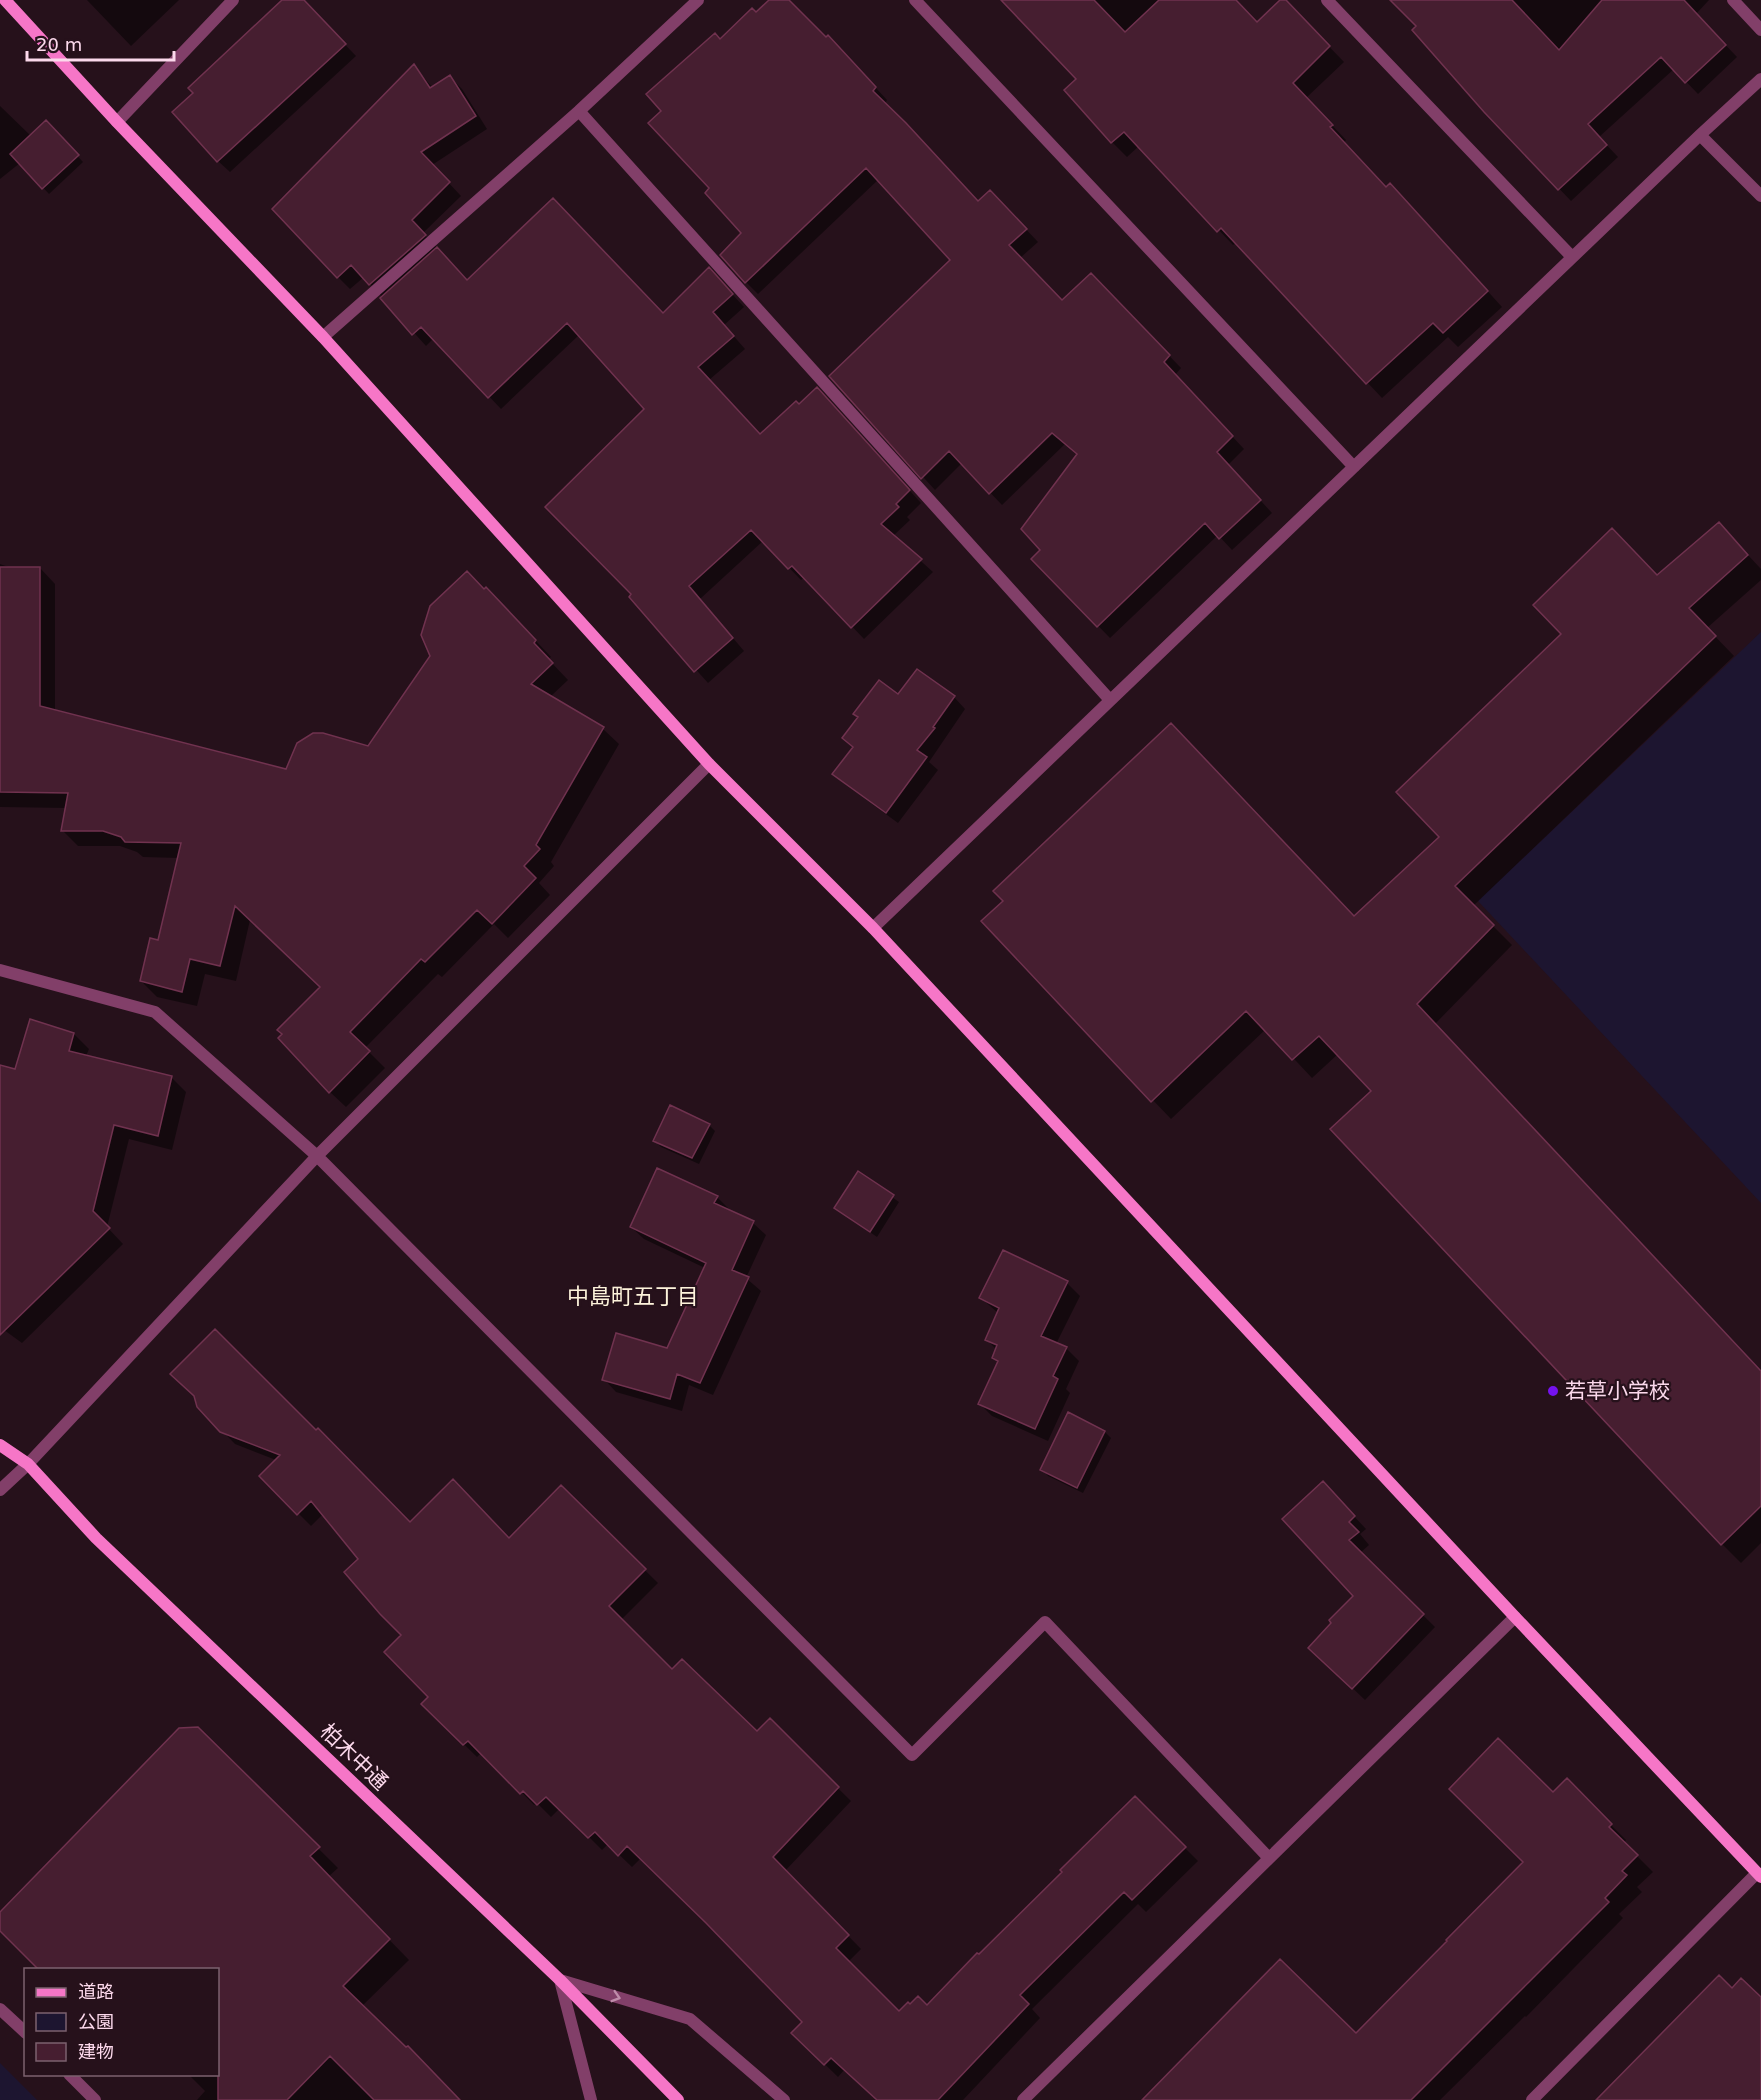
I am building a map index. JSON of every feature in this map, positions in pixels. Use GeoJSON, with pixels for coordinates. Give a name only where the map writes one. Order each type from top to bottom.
{"type":"FeatureCollection","features":[{"type":"Feature","properties":{"kind":"street"},"geometry":{"type":"LineString","coordinates":[[4,0],[117,122],[323,337],[710,764],[873,928],[1515,1617],[1759,1875],[1532,2100]]}},
{"type":"Feature","properties":{"kind":"street"},"geometry":{"type":"LineString","coordinates":[[117,122],[233,0]]}},
{"type":"Feature","properties":{"kind":"street"},"geometry":{"type":"LineString","coordinates":[[323,337],[579,111],[698,0]]}},
{"type":"Feature","properties":{"kind":"street"},"geometry":{"type":"LineString","coordinates":[[915,0],[1354,467]]}},
{"type":"Feature","properties":{"kind":"street"},"geometry":{"type":"LineString","coordinates":[[1327,0],[1572,257]]}},
{"type":"Feature","properties":{"kind":"street"},"geometry":{"type":"LineString","coordinates":[[1733,0],[1761,30]]}},
{"type":"Feature","properties":{"kind":"street"},"geometry":{"type":"LineString","coordinates":[[873,928],[1572,257],[1761,79]]}},
{"type":"Feature","properties":{"kind":"street"},"geometry":{"type":"LineString","coordinates":[[579,111],[1110,700]]}},
{"type":"Feature","properties":{"kind":"street"},"geometry":{"type":"LineString","coordinates":[[1700,135],[1761,196]]}},
{"type":"Feature","properties":{"kind":"street"},"geometry":{"type":"LineString","coordinates":[[0,1490],[316,1156],[710,764]]}},
{"type":"Feature","properties":{"kind":"street"},"geometry":{"type":"LineString","coordinates":[[0,970],[155,1012],[316,1156],[912,1755],[1045,1622],[1269,1858]]}},
{"type":"Feature","properties":{"kind":"street","name":"柏木中通"},"geometry":{"type":"LineString","coordinates":[[0,1445],[27,1464],[96,1538],[560,1980],[678,2100]]}},
{"type":"Feature","properties":{"kind":"street"},"geometry":{"type":"LineString","coordinates":[[1023,2100],[1515,1617]]}},
{"type":"Feature","properties":{"kind":"street"},"geometry":{"type":"LineString","coordinates":[[560,1980],[591,2100]]}},
{"type":"Feature","properties":{"kind":"street"},"geometry":{"type":"LineString","coordinates":[[560,1980],[690,2019],[784,2100]]}},
{"type":"Feature","properties":{"kind":"street"},"geometry":{"type":"LineString","coordinates":[[0,2009],[24,2031]]}},
{"type":"Feature","properties":{"kind":"street"},"geometry":{"type":"LineString","coordinates":[[71,2076],[95,2100]]}},
{"type":"Feature","properties":{"kind":"green space"},"geometry":{"type":"Polygon","coordinates":[[[1761,632],[1761,1203],[1478,901],[1761,632]]]}},
{"type":"Feature","properties":{"kind":"green space"},"geometry":{"type":"Polygon","coordinates":[[[0,2063],[37,2100],[0,2100],[0,2063]]]}},
{"type":"Feature","properties":{"kind":"building"},"geometry":{"type":"Polygon","coordinates":[[[282,0],[304,0],[346,44],[217,162],[172,112],[193,93],[188,88],[282,0]]]}},
{"type":"Feature","properties":{"kind":"building"},"geometry":{"type":"Polygon","coordinates":[[[769,0],[789,0],[826,37],[828,35],[876,87],[873,91],[978,201],[990,190],[1027,229],[1009,245],[1062,300],[1091,273],[1170,355],[1164,362],[1233,436],[1217,452],[1261,500],[1219,539],[1205,523],[1097,627],[1031,559],[1040,550],[1021,529],[1077,454],[1052,433],[989,494],[949,451],[921,479],[829,376],[950,260],[866,168],[745,283],[720,255],[741,233],[705,193],[709,188],[648,123],[661,111],[646,94],[715,33],[720,39],[752,8],[756,12],[769,0]]]}},
{"type":"Feature","properties":{"kind":"building"},"geometry":{"type":"Polygon","coordinates":[[[1001,0],[1094,0],[1125,32],[1159,0],[1236,0],[1257,22],[1280,0],[1286,0],[1330,46],[1293,83],[1333,125],[1330,127],[1386,187],[1390,183],[1488,291],[1443,333],[1433,323],[1366,384],[1221,228],[1217,232],[1124,132],[1111,143],[1064,90],[1076,79],[1001,0]]]}},
{"type":"Feature","properties":{"kind":"building"},"geometry":{"type":"Polygon","coordinates":[[[1390,0],[1512,0],[1559,50],[1602,0],[1684,0],[1726,45],[1685,83],[1661,57],[1588,124],[1607,145],[1558,190],[1484,112],[1412,30],[1416,26],[1390,0]]]}},
{"type":"Feature","properties":{"kind":"building"},"geometry":{"type":"Polygon","coordinates":[[[414,64],[430,88],[450,75],[476,116],[421,152],[450,182],[412,220],[426,235],[369,285],[351,265],[337,278],[272,209],[414,64]]]}},
{"type":"Feature","properties":{"kind":"building"},"geometry":{"type":"Polygon","coordinates":[[[46,120],[79,155],[42,189],[10,154],[46,120]]]}},
{"type":"Feature","properties":{"kind":"building"},"geometry":{"type":"Polygon","coordinates":[[[553,198],[663,313],[709,267],[733,294],[713,312],[734,336],[698,367],[760,434],[796,401],[799,404],[817,387],[910,490],[896,504],[899,507],[881,524],[922,559],[851,628],[792,566],[788,569],[751,530],[689,586],[733,638],[694,672],[629,597],[631,594],[545,507],[644,409],[567,323],[488,398],[421,327],[412,335],[380,298],[437,247],[467,280],[553,198]]]}},
{"type":"Feature","properties":{"kind":"building"},"geometry":{"type":"Polygon","coordinates":[[[1719,522],[1748,555],[1689,608],[1716,636],[1455,886],[1494,925],[1417,1004],[1761,1371],[1761,1506],[1721,1545],[1330,1129],[1371,1091],[1319,1036],[1292,1060],[1246,1011],[1151,1102],[981,921],[1003,901],[993,891],[1171,723],[1354,916],[1439,837],[1396,792],[1561,634],[1533,605],[1612,528],[1657,575],[1719,522]]]}},
{"type":"Feature","properties":{"kind":"building"},"geometry":{"type":"Polygon","coordinates":[[[0,567],[40,567],[40,706],[286,769],[297,743],[313,733],[323,733],[368,746],[430,656],[421,635],[430,606],[467,571],[484,589],[486,587],[536,640],[534,643],[553,663],[531,684],[604,727],[536,845],[540,849],[524,866],[536,878],[492,924],[477,910],[425,962],[421,959],[350,1032],[370,1051],[329,1093],[278,1038],[282,1034],[277,1030],[320,987],[235,906],[220,966],[190,959],[182,992],[140,981],[150,938],[158,940],[181,843],[125,842],[121,837],[103,831],[61,831],[68,793],[0,792],[0,567]]]}},
{"type":"Feature","properties":{"kind":"building"},"geometry":{"type":"Polygon","coordinates":[[[917,669],[955,696],[933,727],[935,728],[917,750],[927,757],[886,813],[832,774],[853,747],[842,738],[858,717],[853,714],[879,680],[898,694],[917,669]]]}},
{"type":"Feature","properties":{"kind":"building"},"geometry":{"type":"Polygon","coordinates":[[[30,1019],[74,1033],[69,1051],[172,1076],[158,1136],[114,1125],[93,1211],[110,1228],[0,1335],[0,1065],[15,1069],[30,1019]]]}},
{"type":"Feature","properties":{"kind":"building"},"geometry":{"type":"Polygon","coordinates":[[[670,1105],[710,1124],[692,1158],[653,1141],[670,1105]]]}},
{"type":"Feature","properties":{"kind":"building"},"geometry":{"type":"Polygon","coordinates":[[[657,1168],[718,1196],[714,1203],[754,1221],[732,1270],[749,1277],[700,1383],[677,1374],[670,1399],[602,1380],[616,1333],[667,1348],[706,1263],[630,1227],[657,1168]]]}},
{"type":"Feature","properties":{"kind":"building"},"geometry":{"type":"Polygon","coordinates":[[[858,1171],[894,1195],[870,1232],[834,1208],[858,1171]]]}},
{"type":"Feature","properties":{"kind":"building"},"geometry":{"type":"Polygon","coordinates":[[[1003,1250],[1068,1281],[1041,1336],[1067,1347],[1053,1376],[1058,1379],[1035,1429],[978,1404],[998,1361],[992,1358],[997,1345],[985,1340],[999,1308],[979,1298],[1003,1250]]]}},
{"type":"Feature","properties":{"kind":"building"},"geometry":{"type":"Polygon","coordinates":[[[215,1329],[316,1430],[318,1428],[410,1522],[453,1479],[509,1538],[561,1485],[646,1569],[609,1606],[672,1669],[682,1659],[757,1731],[770,1718],[839,1787],[773,1857],[849,1935],[836,1948],[899,2011],[918,1996],[927,2005],[977,1953],[979,1954],[1062,1872],[1060,1870],[1135,1796],[1186,1847],[1132,1900],[1124,1892],[1020,1995],[1029,2004],[938,2100],[877,2100],[831,2058],[824,2065],[791,2033],[802,2022],[627,1846],[618,1856],[595,1832],[588,1838],[546,1797],[537,1805],[523,1791],[520,1794],[468,1741],[463,1745],[421,1704],[428,1697],[384,1652],[401,1635],[344,1572],[358,1559],[311,1501],[297,1515],[259,1476],[280,1455],[220,1432],[197,1407],[194,1396],[170,1374],[215,1329]]]}},
{"type":"Feature","properties":{"kind":"building"},"geometry":{"type":"Polygon","coordinates":[[[1068,1412],[1105,1431],[1077,1488],[1040,1470],[1068,1412]]]}},
{"type":"Feature","properties":{"kind":"building"},"geometry":{"type":"Polygon","coordinates":[[[1323,1481],[1355,1516],[1349,1522],[1359,1532],[1349,1540],[1424,1614],[1352,1689],[1308,1648],[1331,1623],[1329,1620],[1353,1596],[1282,1519],[1323,1481]]]}},
{"type":"Feature","properties":{"kind":"building"},"geometry":{"type":"Polygon","coordinates":[[[198,1727],[320,1847],[310,1856],[390,1939],[343,1986],[406,2047],[408,2046],[460,2100],[374,2100],[330,2056],[287,2100],[218,2100],[219,1968],[37,1968],[0,1931],[0,1912],[179,1728],[198,1727]]]}},
{"type":"Feature","properties":{"kind":"building"},"geometry":{"type":"Polygon","coordinates":[[[1498,1738],[1553,1792],[1567,1778],[1612,1824],[1609,1827],[1638,1855],[1622,1871],[1627,1875],[1605,1898],[1609,1902],[1411,2100],[1142,2100],[1280,1959],[1356,2033],[1447,1941],[1523,1862],[1449,1789],[1498,1738]]]}},
{"type":"Feature","properties":{"kind":"building"},"geometry":{"type":"Polygon","coordinates":[[[1719,1975],[1732,1988],[1741,1978],[1761,1997],[1761,2100],[1596,2100],[1719,1975]]]}},
{"type":"Feature","properties":{"kind":"place","name":"若草小学校"},"geometry":{"type":"Point","coordinates":[1553,1391]}},
{"type":"Feature","properties":{"kind":"district","name":"中島町五丁目"},"geometry":{"type":"Point","coordinates":[633,1296]}}]}
